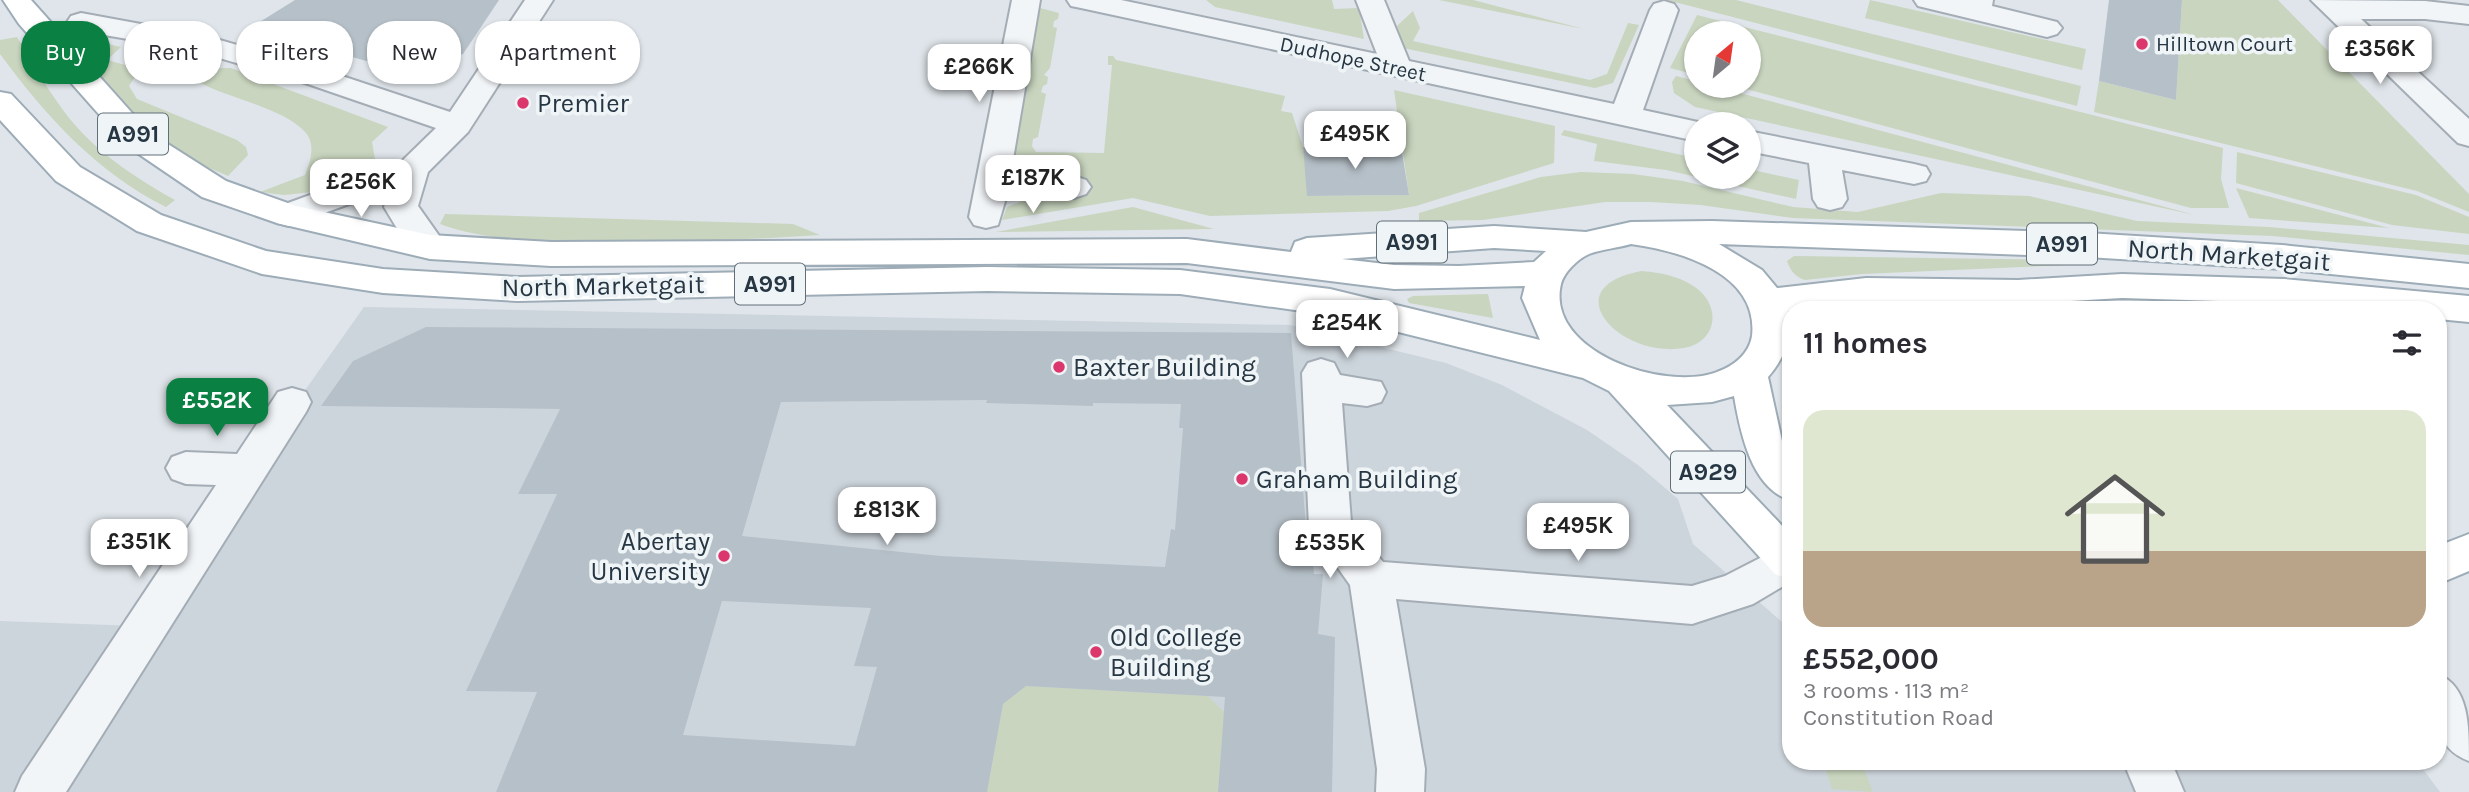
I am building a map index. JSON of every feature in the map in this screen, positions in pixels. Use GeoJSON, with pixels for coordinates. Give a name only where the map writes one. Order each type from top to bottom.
{"type":"FeatureCollection","features":[{"type":"Feature","properties":{"kind":"main road","name":"North Marketgait"},"geometry":{"type":"LineString","coordinates":[[17,0],[29,18],[138,139],[215,189],[289,215],[430,247],[551,254],[1148,251],[1244,256],[1376,276],[1457,278],[1545,273]]}},
{"type":"Feature","properties":{"kind":"main road","name":"North Marketgait"},"geometry":{"type":"LineString","coordinates":[[0,101],[68,174],[149,223],[262,262],[383,281],[517,289],[987,279],[1180,282],[1330,302],[1586,365]]}},
{"type":"Feature","properties":{"kind":"main road","name":"North Marketgait"},"geometry":{"type":"LineString","coordinates":[[1653,234],[1712,232],[2101,246],[2283,257],[2469,276]]}},
{"type":"Feature","properties":{"kind":"main road","name":"A991"},"geometry":{"type":"LineString","coordinates":[[1765,302],[1754,285],[1719,256],[1695,245],[1653,234],[1609,235],[1581,242],[1559,256],[1545,273],[1539,294],[1543,316],[1559,343],[1586,365],[1623,383],[1660,391],[1697,391],[1725,385],[1769,354]]}},
{"type":"Feature","properties":{"kind":"main road","name":"North Marketgait"},"geometry":{"type":"LineString","coordinates":[[1244,256],[1494,237],[1581,242]]}},
{"type":"Feature","properties":{"kind":"main road","name":"North Marketgait"},"geometry":{"type":"LineString","coordinates":[[1765,302],[1867,290],[2018,292],[2122,286],[2284,291],[2387,301]]}},
{"type":"Feature","properties":{"kind":"main road"},"geometry":{"type":"LineString","coordinates":[[1988,301],[2018,292]]}},
{"type":"Feature","properties":{"kind":"main road"},"geometry":{"type":"LineString","coordinates":[[1765,302],[1770,316],[1769,354]]}},
{"type":"Feature","properties":{"kind":"main road","name":"North Marketgait"},"geometry":{"type":"LineString","coordinates":[[2447,307],[2469,309]]}},
{"type":"Feature","properties":{"kind":"main road","name":"A929"},"geometry":{"type":"LineString","coordinates":[[1769,354],[1763,445],[1782,472]]}},
{"type":"Feature","properties":{"kind":"main road","name":"A929"},"geometry":{"type":"LineString","coordinates":[[1623,383],[1782,552]]}},
{"type":"Feature","properties":{"kind":"main road"},"geometry":{"type":"LineString","coordinates":[[2447,562],[2469,551]]}},
{"type":"Feature","properties":{"kind":"street"},"geometry":{"type":"LineString","coordinates":[[289,215],[413,169],[457,125],[539,0]]}},
{"type":"Feature","properties":{"kind":"street"},"geometry":{"type":"LineString","coordinates":[[1026,0],[988,202],[1074,187]]}},
{"type":"Feature","properties":{"kind":"street","name":"Dudhope Street"},"geometry":{"type":"LineString","coordinates":[[1082,0],[1684,129]]}},
{"type":"Feature","properties":{"kind":"street"},"geometry":{"type":"LineString","coordinates":[[1370,0],[1397,68]]}},
{"type":"Feature","properties":{"kind":"street"},"geometry":{"type":"LineString","coordinates":[[1928,0],[1977,6],[2047,28]]}},
{"type":"Feature","properties":{"kind":"street"},"geometry":{"type":"LineString","coordinates":[[2330,5],[2469,15]]}},
{"type":"Feature","properties":{"kind":"street"},"geometry":{"type":"LineString","coordinates":[[2330,5],[2469,136]]}},
{"type":"Feature","properties":{"kind":"street"},"geometry":{"type":"LineString","coordinates":[[1625,117],[1664,10]]}},
{"type":"Feature","properties":{"kind":"street"},"geometry":{"type":"LineString","coordinates":[[110,27],[196,42],[316,77],[457,125]]}},
{"type":"Feature","properties":{"kind":"street"},"geometry":{"type":"LineString","coordinates":[[1761,143],[1914,174]]}},
{"type":"Feature","properties":{"kind":"street"},"geometry":{"type":"LineString","coordinates":[[1824,155],[1830,199]]}},
{"type":"Feature","properties":{"kind":"street"},"geometry":{"type":"LineString","coordinates":[[413,169],[401,207],[430,247]]}},
{"type":"Feature","properties":{"kind":"street"},"geometry":{"type":"LineString","coordinates":[[1367,392],[1322,380],[1330,527],[1371,579],[1401,769],[1400,792]]}},
{"type":"Feature","properties":{"kind":"street"},"geometry":{"type":"LineString","coordinates":[[39,792],[292,402]]}},
{"type":"Feature","properties":{"kind":"street"},"geometry":{"type":"LineString","coordinates":[[186,468],[246,470]]}},
{"type":"Feature","properties":{"kind":"street"},"geometry":{"type":"LineString","coordinates":[[1371,579],[1692,605],[1738,591],[1782,566]]}},
{"type":"Feature","properties":{"kind":"street"},"geometry":{"type":"LineString","coordinates":[[2447,707],[2469,738]]}},
{"type":"Feature","properties":{"kind":"street"},"geometry":{"type":"LineString","coordinates":[[2151,770],[2160,792]]}},
{"type":"Feature","properties":{"kind":"shaded area","name":"Abertay University"},"geometry":{"type":"Polygon","coordinates":[[[364,307],[1290,325],[1446,363],[1502,385],[1587,430],[1638,465],[1678,499],[1693,544],[1782,622],[1782,770],[2424,770],[2440,792],[0,792],[0,621],[138,626],[364,307]]]}},
{"type":"Feature","properties":{"kind":"green space"},"geometry":{"type":"Polygon","coordinates":[[[1206,0],[1332,0],[1334,9],[1359,8],[1364,39],[1215,7],[1206,0]]]}},
{"type":"Feature","properties":{"kind":"green space"},"geometry":{"type":"Polygon","coordinates":[[[1439,0],[1473,0],[1584,29],[1439,0]]]}},
{"type":"Feature","properties":{"kind":"green space"},"geometry":{"type":"Polygon","coordinates":[[[1667,0],[1736,0],[2081,86],[2077,106],[1761,24],[1761,21],[1748,21],[1667,0]]]}},
{"type":"Feature","properties":{"kind":"green space"},"geometry":{"type":"Polygon","coordinates":[[[1870,0],[2086,49],[2082,70],[1865,18],[1870,0]]]}},
{"type":"Feature","properties":{"kind":"green space"},"geometry":{"type":"Polygon","coordinates":[[[2178,0],[2278,0],[2469,194],[2469,212],[2417,191],[2094,112],[2099,81],[2176,100],[2182,1],[2178,0]]]}},
{"type":"Feature","properties":{"kind":"green space"},"geometry":{"type":"Polygon","coordinates":[[[1040,8],[1059,13],[1053,27],[1057,28],[1050,68],[1044,75],[1048,77],[1047,84],[1041,92],[1046,94],[1038,137],[1033,139],[1032,146],[1036,152],[1104,153],[1112,65],[1108,65],[1108,56],[1113,56],[1116,60],[1285,96],[1281,111],[1292,113],[1303,147],[1308,196],[1409,195],[1394,90],[1555,126],[1554,163],[1416,206],[1388,211],[1210,216],[1133,198],[1002,220],[1007,207],[1080,178],[1019,175],[1004,167],[1040,8]]]}},
{"type":"Feature","properties":{"kind":"green space"},"geometry":{"type":"Polygon","coordinates":[[[1413,11],[1420,28],[1413,41],[1590,80],[1607,74],[1628,23],[1639,25],[1613,83],[1595,88],[1403,48],[1397,26],[1413,11]]]}},
{"type":"Feature","properties":{"kind":"green space"},"geometry":{"type":"Polygon","coordinates":[[[1697,15],[1721,21],[1694,21],[1697,15]]]}},
{"type":"Feature","properties":{"kind":"green space"},"geometry":{"type":"Polygon","coordinates":[[[1761,31],[2223,148],[2221,179],[2229,208],[2191,208],[1761,93],[1761,31]]]}},
{"type":"Feature","properties":{"kind":"green space"},"geometry":{"type":"Polygon","coordinates":[[[17,37],[21,44],[21,80],[0,54],[0,40],[17,37]]]}},
{"type":"Feature","properties":{"kind":"green space"},"geometry":{"type":"Polygon","coordinates":[[[1684,41],[1684,72],[1670,68],[1684,41]]]}},
{"type":"Feature","properties":{"kind":"green space"},"geometry":{"type":"Polygon","coordinates":[[[110,44],[121,47],[110,57],[110,44]]]}},
{"type":"Feature","properties":{"kind":"green space"},"geometry":{"type":"Polygon","coordinates":[[[110,61],[124,65],[124,84],[130,84],[137,99],[237,140],[246,147],[248,155],[228,176],[203,165],[147,130],[106,84],[110,84],[110,61]]]}},
{"type":"Feature","properties":{"kind":"green space"},"geometry":{"type":"Polygon","coordinates":[[[222,68],[231,68],[236,70],[236,84],[274,84],[388,127],[372,142],[376,165],[345,176],[342,189],[284,195],[260,192],[305,175],[310,160],[309,138],[296,124],[271,110],[203,84],[222,84],[222,68]]]}},
{"type":"Feature","properties":{"kind":"green space"},"geometry":{"type":"Polygon","coordinates":[[[1676,76],[1684,78],[1684,98],[1759,98],[2195,215],[1761,121],[1761,112],[1718,112],[1695,107],[1674,93],[1672,82],[1676,76]]]}},
{"type":"Feature","properties":{"kind":"green space"},"geometry":{"type":"Polygon","coordinates":[[[24,84],[46,84],[74,124],[100,150],[144,182],[175,200],[166,207],[117,177],[74,141],[24,84]]]}},
{"type":"Feature","properties":{"kind":"green space"},"geometry":{"type":"Polygon","coordinates":[[[1564,130],[1684,155],[1684,174],[1594,161],[1597,144],[1561,135],[1564,130]]]}},
{"type":"Feature","properties":{"kind":"green space"},"geometry":{"type":"Polygon","coordinates":[[[2237,152],[2416,195],[2469,217],[2469,234],[2392,225],[2236,183],[2237,152]]]}},
{"type":"Feature","properties":{"kind":"green space"},"geometry":{"type":"Polygon","coordinates":[[[1581,172],[1633,174],[1684,181],[1684,189],[1717,189],[1793,207],[1858,212],[1941,193],[2029,196],[2137,221],[2269,227],[2469,245],[2469,255],[2273,236],[1793,218],[1701,205],[1651,202],[1605,202],[1483,220],[1419,221],[1419,213],[1541,177],[1581,172]]]}},
{"type":"Feature","properties":{"kind":"green space"},"geometry":{"type":"Polygon","coordinates":[[[1761,172],[1799,180],[1796,199],[1751,189],[1761,189],[1761,172]]]}},
{"type":"Feature","properties":{"kind":"green space"},"geometry":{"type":"Polygon","coordinates":[[[2236,188],[2389,228],[2249,218],[2236,188]]]}},
{"type":"Feature","properties":{"kind":"green space"},"geometry":{"type":"Polygon","coordinates":[[[1133,207],[1214,229],[996,232],[1133,207]]]}},
{"type":"Feature","properties":{"kind":"green space"},"geometry":{"type":"Polygon","coordinates":[[[445,214],[793,224],[820,235],[686,241],[521,240],[480,235],[440,224],[445,214]]]}},
{"type":"Feature","properties":{"kind":"green space"},"geometry":{"type":"Polygon","coordinates":[[[1794,256],[2063,260],[2066,265],[1862,274],[1805,280],[1796,275],[1788,264],[1787,261],[1794,256]]]}},
{"type":"Feature","properties":{"kind":"green space"},"geometry":{"type":"Polygon","coordinates":[[[1642,271],[1673,277],[1701,292],[1711,309],[1712,318],[1708,334],[1702,340],[1684,348],[1660,349],[1638,343],[1619,333],[1605,320],[1599,305],[1602,291],[1615,279],[1642,271]]]}},
{"type":"Feature","properties":{"kind":"green space"},"geometry":{"type":"Polygon","coordinates":[[[1488,294],[1493,318],[1409,303],[1407,299],[1413,296],[1488,294]]]}},
{"type":"Feature","properties":{"kind":"green space"},"geometry":{"type":"Polygon","coordinates":[[[1026,686],[1208,696],[1224,712],[1218,792],[987,792],[1003,704],[1026,686]]]}},
{"type":"Feature","properties":{"kind":"green space"},"geometry":{"type":"Polygon","coordinates":[[[1826,770],[1864,770],[1873,792],[1832,789],[1826,770]]]}},
{"type":"Feature","properties":{"kind":"building"},"geometry":{"type":"Polygon","coordinates":[[[295,0],[499,0],[485,21],[475,21],[475,36],[461,55],[461,21],[367,21],[367,61],[353,57],[353,21],[261,21],[295,0]]]}},
{"type":"Feature","properties":{"kind":"building","name":"Hilltown Court"},"geometry":{"type":"Polygon","coordinates":[[[2109,0],[2182,0],[2176,100],[2099,81],[2109,0]]]}},
{"type":"Feature","properties":{"kind":"building"},"geometry":{"type":"Polygon","coordinates":[[[1401,146],[1409,195],[1307,196],[1303,147],[1401,146]]]}},
{"type":"Feature","properties":{"kind":"building"},"geometry":{"type":"Polygon","coordinates":[[[426,327],[1291,333],[1306,527],[1310,533],[1314,574],[1323,574],[1318,634],[1335,637],[1332,792],[1218,792],[1225,697],[1026,686],[1003,704],[987,792],[496,792],[537,692],[466,691],[557,494],[518,494],[560,409],[321,406],[353,361],[426,327]],[[987,400],[781,402],[742,536],[941,556],[1165,567],[1171,529],[1175,530],[1183,428],[1179,428],[1181,404],[1093,403],[1093,406],[986,403],[987,400]],[[722,601],[683,735],[855,746],[877,667],[854,666],[871,608],[722,601]]]}},
{"type":"Feature","properties":{"kind":"place","name":"Hilltown Court"},"geometry":{"type":"Point","coordinates":[2142,44]}},
{"type":"Feature","properties":{"kind":"place","name":"Premier"},"geometry":{"type":"Point","coordinates":[523,103]}},
{"type":"Feature","properties":{"kind":"place","name":"Baxter Building"},"geometry":{"type":"Point","coordinates":[1059,367]}},
{"type":"Feature","properties":{"kind":"place","name":"Graham Building"},"geometry":{"type":"Point","coordinates":[1242,479]}},
{"type":"Feature","properties":{"kind":"place","name":"Abertay University"},"geometry":{"type":"Point","coordinates":[724,556]}},
{"type":"Feature","properties":{"kind":"place","name":"Old College Building"},"geometry":{"type":"Point","coordinates":[1096,652]}}]}
